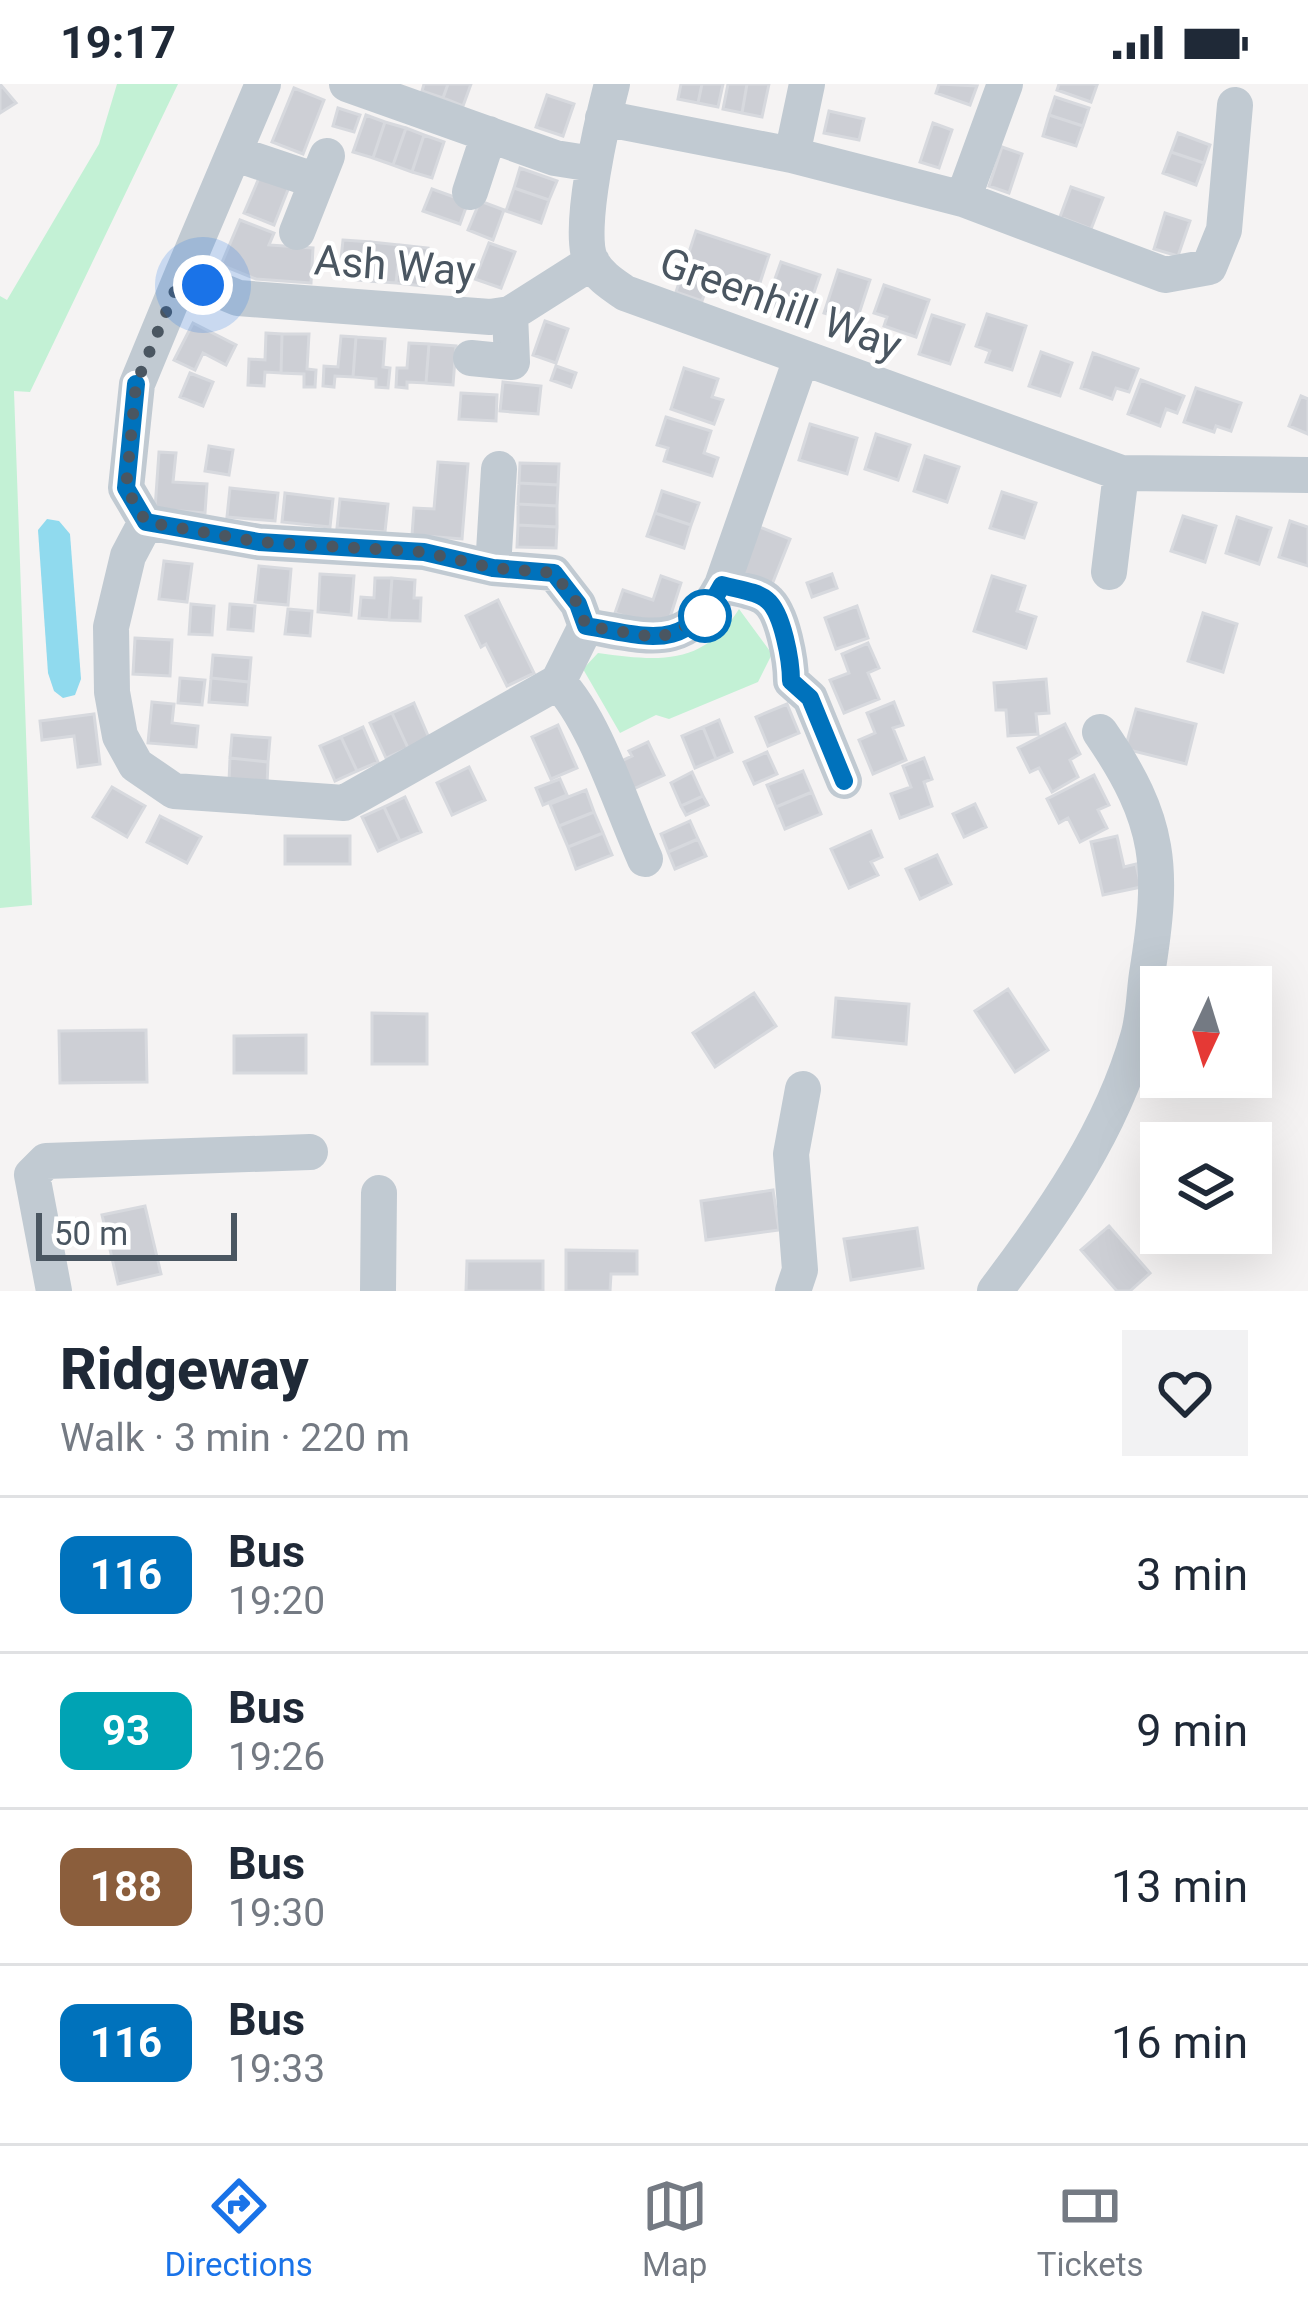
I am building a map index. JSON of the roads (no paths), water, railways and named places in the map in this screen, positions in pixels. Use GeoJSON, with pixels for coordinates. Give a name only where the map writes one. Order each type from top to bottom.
{"type":"FeatureCollection","features":[{"type":"Feature","properties":{"kind":"street"},"geometry":{"type":"LineString","coordinates":[[146,522],[128,556],[111,627],[112,692],[120,736],[136,766],[174,791],[344,803],[557,682],[586,626],[578,604],[554,573],[493,568],[424,552],[259,542],[146,522],[126,488],[136,384],[263,84]]}},
{"type":"Feature","properties":{"kind":"street"},"geometry":{"type":"LineString","coordinates":[[347,84],[555,158],[593,164]]}},
{"type":"Feature","properties":{"kind":"street"},"geometry":{"type":"LineString","coordinates":[[792,155],[807,84]]}},
{"type":"Feature","properties":{"kind":"street"},"geometry":{"type":"LineString","coordinates":[[963,200],[1005,84]]}},
{"type":"Feature","properties":{"kind":"street"},"geometry":{"type":"LineString","coordinates":[[592,262],[587,250],[593,164],[608,101],[963,200],[1165,275],[1210,267],[1224,230],[1235,105]]}},
{"type":"Feature","properties":{"kind":"street"},"geometry":{"type":"LineString","coordinates":[[468,175],[489,134]]}},
{"type":"Feature","properties":{"kind":"street"},"geometry":{"type":"LineString","coordinates":[[236,154],[322,169],[297,232]]}},
{"type":"Feature","properties":{"kind":"street","name":"Ash Way"},"geometry":{"type":"LineString","coordinates":[[182,274],[238,298],[490,317],[510,314],[592,262]]}},
{"type":"Feature","properties":{"kind":"street","name":"Greenhill Way"},"geometry":{"type":"LineString","coordinates":[[592,262],[607,281],[626,293],[1121,472],[1308,475]]}},
{"type":"Feature","properties":{"kind":"street"},"geometry":{"type":"LineString","coordinates":[[471,358],[512,362],[510,314]]}},
{"type":"Feature","properties":{"kind":"street"},"geometry":{"type":"LineString","coordinates":[[586,626],[659,638],[705,616],[722,585],[801,359]]}},
{"type":"Feature","properties":{"kind":"street"},"geometry":{"type":"LineString","coordinates":[[493,568],[499,469]]}},
{"type":"Feature","properties":{"kind":"street"},"geometry":{"type":"LineString","coordinates":[[1109,572],[1121,472]]}},
{"type":"Feature","properties":{"kind":"street"},"geometry":{"type":"LineString","coordinates":[[722,585],[765,597],[774,609],[791,660],[791,681],[810,698],[844,781]]}},
{"type":"Feature","properties":{"kind":"street"},"geometry":{"type":"LineString","coordinates":[[557,682],[576,701],[593,734],[645,859]]}},
{"type":"Feature","properties":{"kind":"street"},"geometry":{"type":"LineString","coordinates":[[995,1291],[1084,1162],[1117,1101],[1140,1031],[1158,907],[1157,853],[1133,780],[1100,732]]}},
{"type":"Feature","properties":{"kind":"street"},"geometry":{"type":"LineString","coordinates":[[793,1291],[800,1270],[791,1154],[810,1107]]}},
{"type":"Feature","properties":{"kind":"street"},"geometry":{"type":"LineString","coordinates":[[54,1291],[32,1175],[46,1161],[310,1152]]}},
{"type":"Feature","properties":{"kind":"street"},"geometry":{"type":"LineString","coordinates":[[378,1291],[380,1193]]}},
{"type":"Feature","properties":{"kind":"water"},"geometry":{"type":"Polygon","coordinates":[[[47,519],[59,521],[70,534],[81,679],[75,695],[63,698],[54,691],[48,673],[38,530],[47,519]]]}}]}
